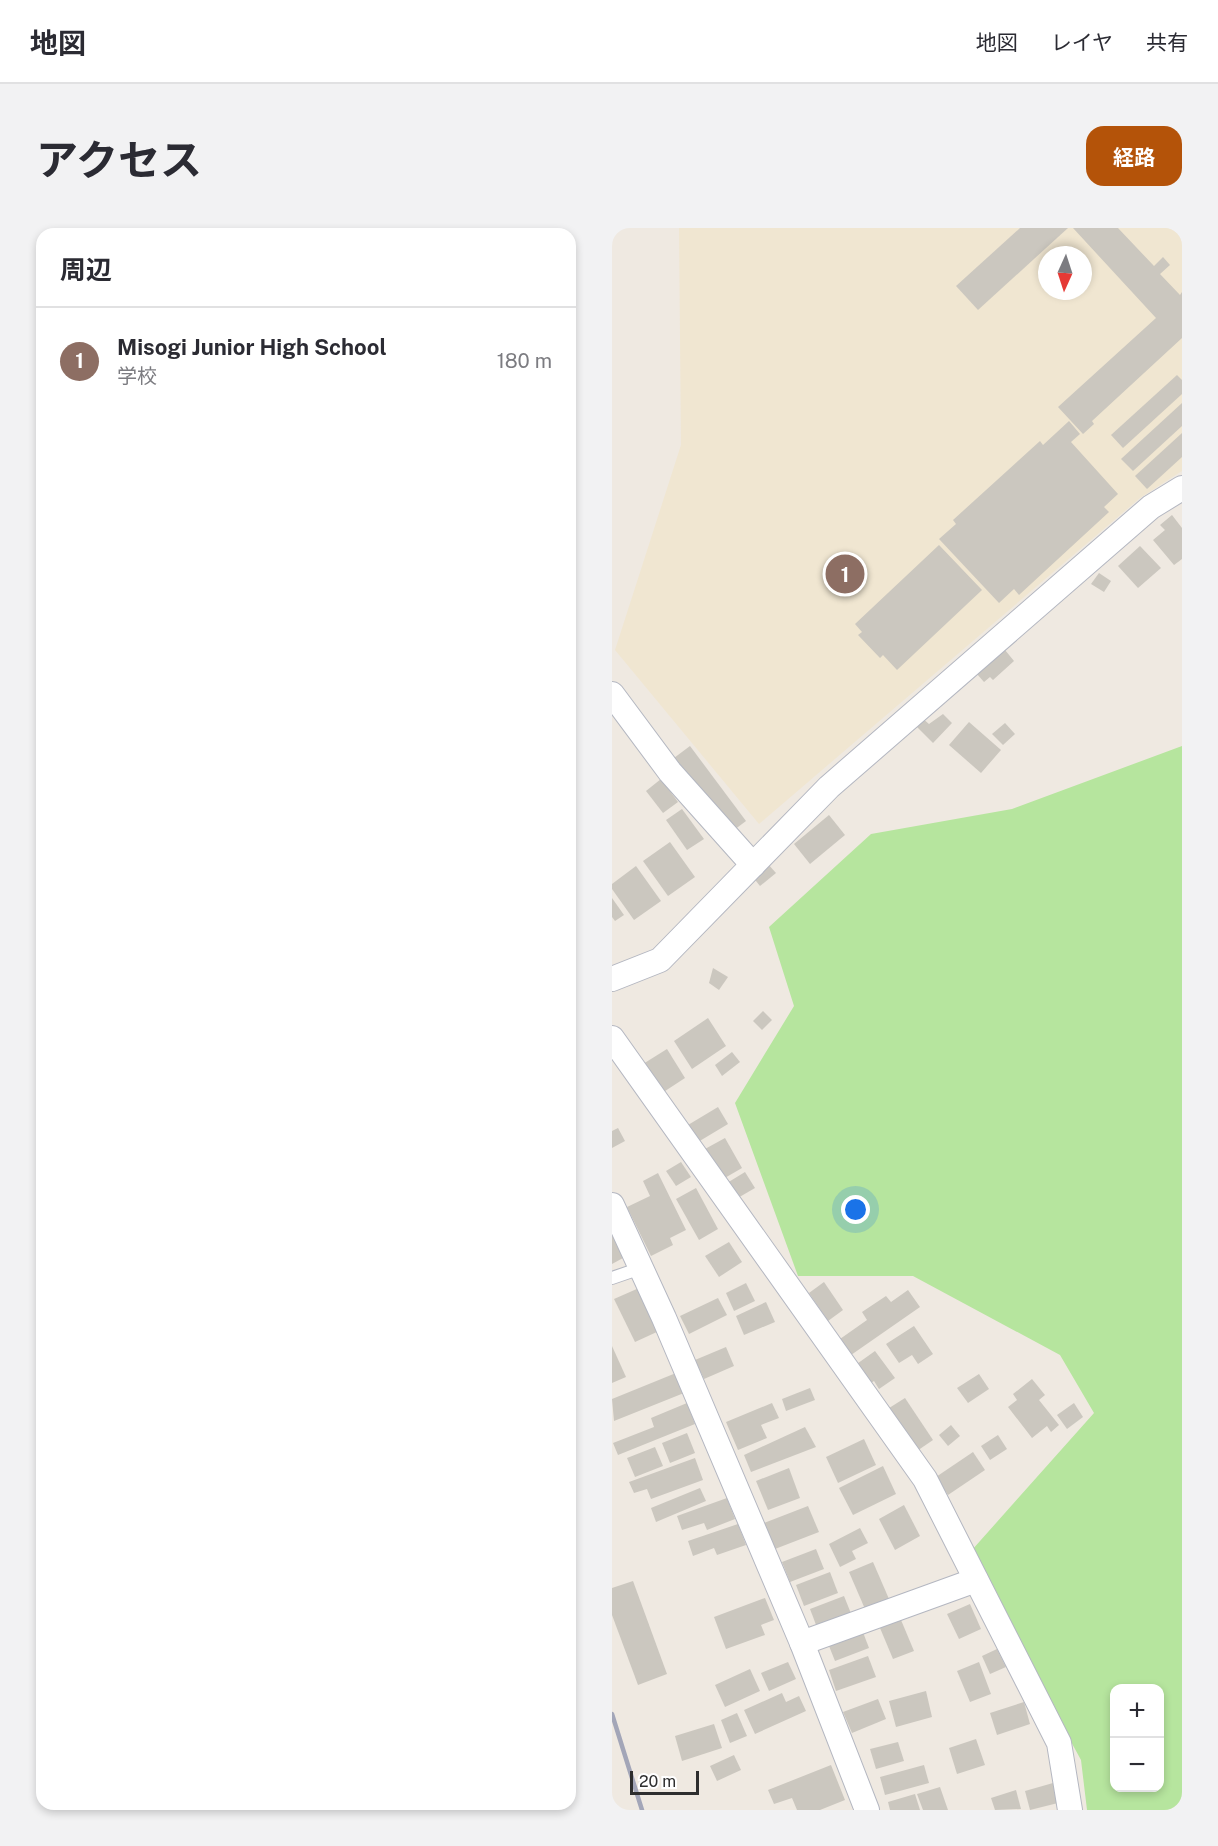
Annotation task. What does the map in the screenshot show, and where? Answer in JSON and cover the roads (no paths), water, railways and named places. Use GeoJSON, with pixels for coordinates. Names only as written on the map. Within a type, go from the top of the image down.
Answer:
{"type":"FeatureCollection","features":[{"type":"Feature","properties":{"kind":"street"},"geometry":{"type":"LineString","coordinates":[[612,979],[660,960],[829,787],[1151,507],[1182,489]]}},
{"type":"Feature","properties":{"kind":"street"},"geometry":{"type":"LineString","coordinates":[[614,696],[670,772],[753,865]]}},
{"type":"Feature","properties":{"kind":"street"},"geometry":{"type":"LineString","coordinates":[[612,1038],[925,1479],[1059,1743],[1070,1810]]}},
{"type":"Feature","properties":{"kind":"street"},"geometry":{"type":"LineString","coordinates":[[612,1204],[642,1268],[802,1643],[867,1810]]}},
{"type":"Feature","properties":{"kind":"street"},"geometry":{"type":"LineString","coordinates":[[802,1643],[976,1580]]}},
{"type":"Feature","properties":{"kind":"lane"},"geometry":{"type":"LineString","coordinates":[[612,1278],[642,1268]]}},
{"type":"Feature","properties":{"kind":"railway"},"geometry":{"type":"LineString","coordinates":[[612,1714],[642,1810]]}},
{"type":"Feature","properties":{"kind":"place","name":"Misogi Junior High School"},"geometry":{"type":"Point","coordinates":[845,574]}}]}
